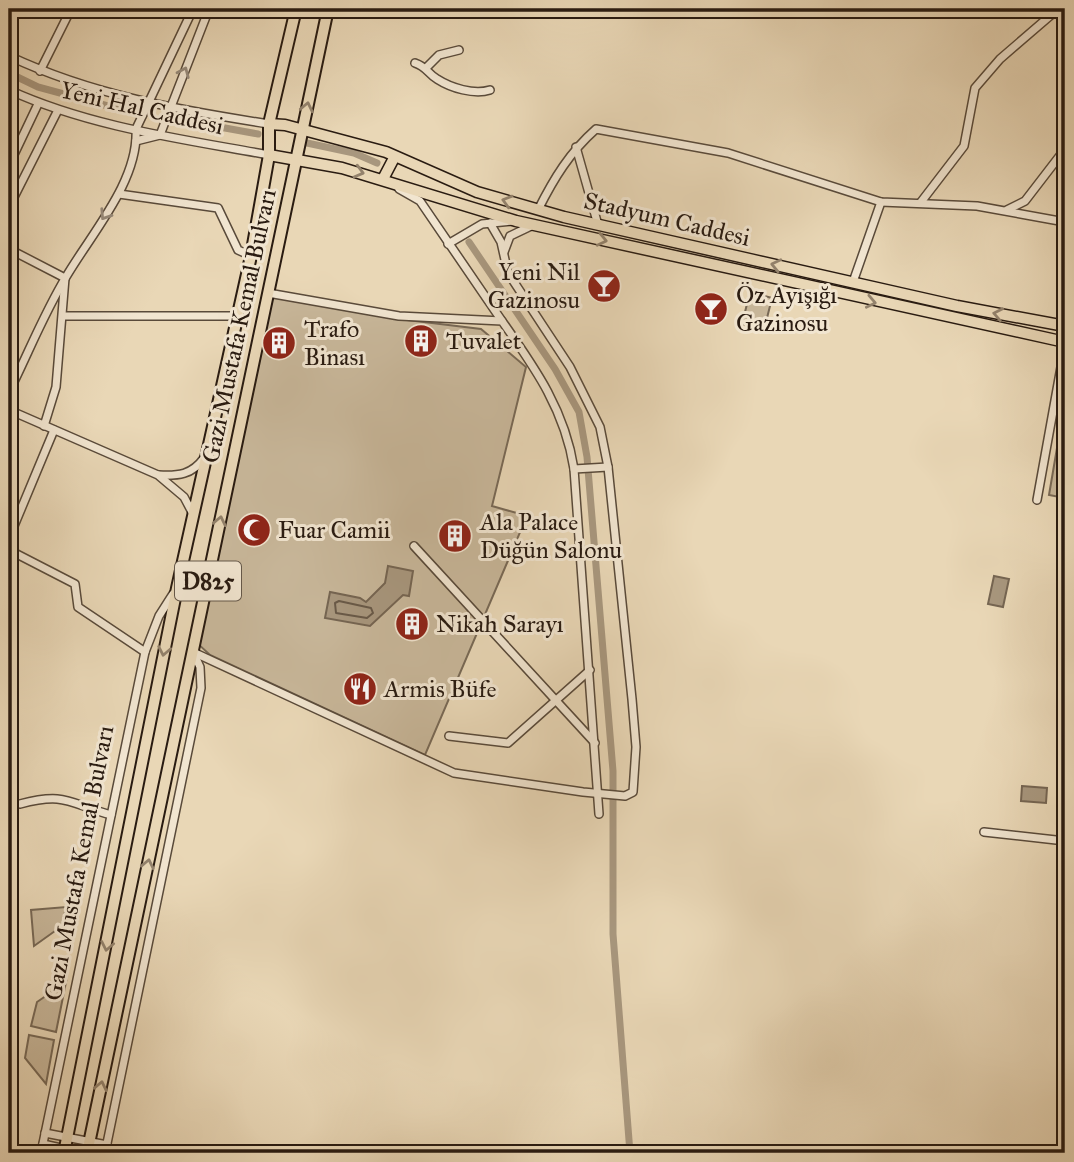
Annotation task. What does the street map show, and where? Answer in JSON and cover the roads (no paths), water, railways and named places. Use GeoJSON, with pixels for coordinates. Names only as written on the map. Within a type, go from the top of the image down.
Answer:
{"type":"FeatureCollection","features":[{"type":"Feature","properties":{"kind":"highway","name":"Gazi Mustafa Kemal Bulvarı"},"geometry":{"type":"LineString","coordinates":[[66,1147],[177,588],[195,518],[251,256],[269,155],[269,124],[296,9]]}},
{"type":"Feature","properties":{"kind":"highway","name":"Gazi Mustafa Kemal Bulvarı"},"geometry":{"type":"LineString","coordinates":[[86,1149],[328,9]]}},
{"type":"Feature","properties":{"kind":"main road","name":"Stadyum Caddesi"},"geometry":{"type":"LineString","coordinates":[[269,124],[386,152],[394,158],[477,192],[538,210],[853,282],[1065,326]]}},
{"type":"Feature","properties":{"kind":"main road","name":"Stadyum Caddesi"},"geometry":{"type":"LineString","coordinates":[[269,155],[383,179],[516,221],[1065,344]]}},
{"type":"Feature","properties":{"kind":"main road"},"geometry":{"type":"LineString","coordinates":[[383,179],[394,158]]}},
{"type":"Feature","properties":{"kind":"street"},"geometry":{"type":"LineString","coordinates":[[40,71],[71,9]]}},
{"type":"Feature","properties":{"kind":"street"},"geometry":{"type":"LineString","coordinates":[[9,392],[65,278],[119,194],[136,141],[136,129],[193,9]]}},
{"type":"Feature","properties":{"kind":"street"},"geometry":{"type":"LineString","coordinates":[[136,141],[160,135],[209,9]]}},
{"type":"Feature","properties":{"kind":"street"},"geometry":{"type":"LineString","coordinates":[[921,202],[964,146],[975,88],[1000,60],[1062,10]]}},
{"type":"Feature","properties":{"kind":"street"},"geometry":{"type":"LineString","coordinates":[[427,67],[439,55],[459,50]]}},
{"type":"Feature","properties":{"kind":"street","name":"Yeni Hal Caddesi"},"geometry":{"type":"LineString","coordinates":[[9,56],[40,71],[168,109],[269,124]]}},
{"type":"Feature","properties":{"kind":"street"},"geometry":{"type":"LineString","coordinates":[[415,63],[427,67],[434,78],[453,86],[477,92],[490,90]]}},
{"type":"Feature","properties":{"kind":"street","name":"Yeni Hal Caddesi"},"geometry":{"type":"LineString","coordinates":[[9,90],[58,110],[160,135],[269,155]]}},
{"type":"Feature","properties":{"kind":"street"},"geometry":{"type":"LineString","coordinates":[[9,165],[38,104]]}},
{"type":"Feature","properties":{"kind":"street"},"geometry":{"type":"LineString","coordinates":[[9,207],[58,110]]}},
{"type":"Feature","properties":{"kind":"street"},"geometry":{"type":"LineString","coordinates":[[538,210],[555,177],[576,147],[597,129],[728,153],[881,202],[921,202],[1007,210],[1065,222]]}},
{"type":"Feature","properties":{"kind":"street"},"geometry":{"type":"LineString","coordinates":[[576,147],[598,225]]}},
{"type":"Feature","properties":{"kind":"street"},"geometry":{"type":"LineString","coordinates":[[1007,210],[1025,201],[1065,149]]}},
{"type":"Feature","properties":{"kind":"street"},"geometry":{"type":"LineString","coordinates":[[383,179],[420,201],[551,394],[565,423],[574,469],[595,744],[602,793],[599,814]]}},
{"type":"Feature","properties":{"kind":"street"},"geometry":{"type":"LineString","coordinates":[[119,194],[218,208],[238,250],[251,256]]}},
{"type":"Feature","properties":{"kind":"street"},"geometry":{"type":"LineString","coordinates":[[853,282],[881,202]]}},
{"type":"Feature","properties":{"kind":"street"},"geometry":{"type":"LineString","coordinates":[[448,244],[482,224],[516,221]]}},
{"type":"Feature","properties":{"kind":"street"},"geometry":{"type":"LineString","coordinates":[[193,652],[454,773],[625,796],[633,792],[636,781],[636,747],[608,467],[594,409],[570,366],[508,273],[501,242],[490,223]]}},
{"type":"Feature","properties":{"kind":"street"},"geometry":{"type":"LineString","coordinates":[[503,256],[510,236],[517,230],[534,225]]}},
{"type":"Feature","properties":{"kind":"street"},"geometry":{"type":"LineString","coordinates":[[9,249],[65,278]]}},
{"type":"Feature","properties":{"kind":"street"},"geometry":{"type":"LineString","coordinates":[[44,426],[56,387],[65,278]]}},
{"type":"Feature","properties":{"kind":"street"},"geometry":{"type":"LineString","coordinates":[[268,293],[399,316],[502,321]]}},
{"type":"Feature","properties":{"kind":"street"},"geometry":{"type":"LineString","coordinates":[[63,317],[238,316]]}},
{"type":"Feature","properties":{"kind":"street"},"geometry":{"type":"LineString","coordinates":[[1037,500],[1065,344]]}},
{"type":"Feature","properties":{"kind":"street"},"geometry":{"type":"LineString","coordinates":[[9,410],[158,475],[184,497],[195,518]]}},
{"type":"Feature","properties":{"kind":"street"},"geometry":{"type":"LineString","coordinates":[[9,538],[54,430]]}},
{"type":"Feature","properties":{"kind":"street"},"geometry":{"type":"LineString","coordinates":[[158,475],[177,476],[191,471],[209,450]]}},
{"type":"Feature","properties":{"kind":"street"},"geometry":{"type":"LineString","coordinates":[[574,469],[608,467]]}},
{"type":"Feature","properties":{"kind":"street"},"geometry":{"type":"LineString","coordinates":[[414,546],[595,744]]}},
{"type":"Feature","properties":{"kind":"street"},"geometry":{"type":"LineString","coordinates":[[9,551],[75,584],[78,607],[145,652]]}},
{"type":"Feature","properties":{"kind":"street","name":"Gazi Mustafa Kemal Bulvarı"},"geometry":{"type":"LineString","coordinates":[[41,1153],[145,652],[159,616],[177,588]]}},
{"type":"Feature","properties":{"kind":"street","name":"Gazi Mustafa Kemal Bulvarı"},"geometry":{"type":"LineString","coordinates":[[106,1149],[201,688],[200,667],[193,652]]}},
{"type":"Feature","properties":{"kind":"street"},"geometry":{"type":"LineString","coordinates":[[449,736],[508,743],[590,670]]}},
{"type":"Feature","properties":{"kind":"street"},"geometry":{"type":"LineString","coordinates":[[20,804],[47,797],[63,798],[111,815]]}},
{"type":"Feature","properties":{"kind":"street"},"geometry":{"type":"LineString","coordinates":[[984,832],[1065,841]]}},
{"type":"Feature","properties":{"kind":"street"},"geometry":{"type":"LineString","coordinates":[[45,1133],[66,1147],[86,1149]]}},
{"type":"Feature","properties":{"kind":"street"},"geometry":{"type":"LineString","coordinates":[[43,1144],[106,1149]]}},
{"type":"Feature","properties":{"kind":"water"},"geometry":{"type":"Polygon","coordinates":[[[388,566],[413,571],[409,596],[403,595],[370,626],[325,618],[330,592],[360,598],[366,602],[385,583],[388,566]]]}},
{"type":"Feature","properties":{"kind":"water"},"geometry":{"type":"Polygon","coordinates":[[[994,576],[1009,579],[1003,607],[988,604],[994,576]]]}},
{"type":"Feature","properties":{"kind":"water"},"geometry":{"type":"Polygon","coordinates":[[[1022,786],[1047,788],[1046,803],[1021,801],[1022,786]]]}},
{"type":"Feature","properties":{"kind":"waterway"},"geometry":{"type":"LineString","coordinates":[[9,73],[38,87],[130,112]]}},
{"type":"Feature","properties":{"kind":"waterway"},"geometry":{"type":"LineString","coordinates":[[170,118],[258,134]]}},
{"type":"Feature","properties":{"kind":"waterway"},"geometry":{"type":"LineString","coordinates":[[307,143],[354,153],[377,163]]}},
{"type":"Feature","properties":{"kind":"waterway"},"geometry":{"type":"LineString","coordinates":[[469,242],[555,369],[579,412],[587,457],[613,771],[613,934],[630,1153]]}},
{"type":"Feature","properties":{"kind":"place","name":"Yeni Nil Gazinosu"},"geometry":{"type":"Point","coordinates":[604,286]}},
{"type":"Feature","properties":{"kind":"place","name":"Öz Ayışığı Gazinosu"},"geometry":{"type":"Point","coordinates":[711,309]}},
{"type":"Feature","properties":{"kind":"place","name":"Tuvalet"},"geometry":{"type":"Point","coordinates":[421,341]}},
{"type":"Feature","properties":{"kind":"place","name":"Trafo Binası"},"geometry":{"type":"Point","coordinates":[279,343]}},
{"type":"Feature","properties":{"kind":"place","name":"Fuar Camii"},"geometry":{"type":"Point","coordinates":[254,530]}},
{"type":"Feature","properties":{"kind":"place","name":"Ala Palace Düğün Salonu"},"geometry":{"type":"Point","coordinates":[455,536]}},
{"type":"Feature","properties":{"kind":"place","name":"Nikah Sarayı"},"geometry":{"type":"Point","coordinates":[412,624]}},
{"type":"Feature","properties":{"kind":"place","name":"Armis Büfe"},"geometry":{"type":"Point","coordinates":[360,689]}}]}
